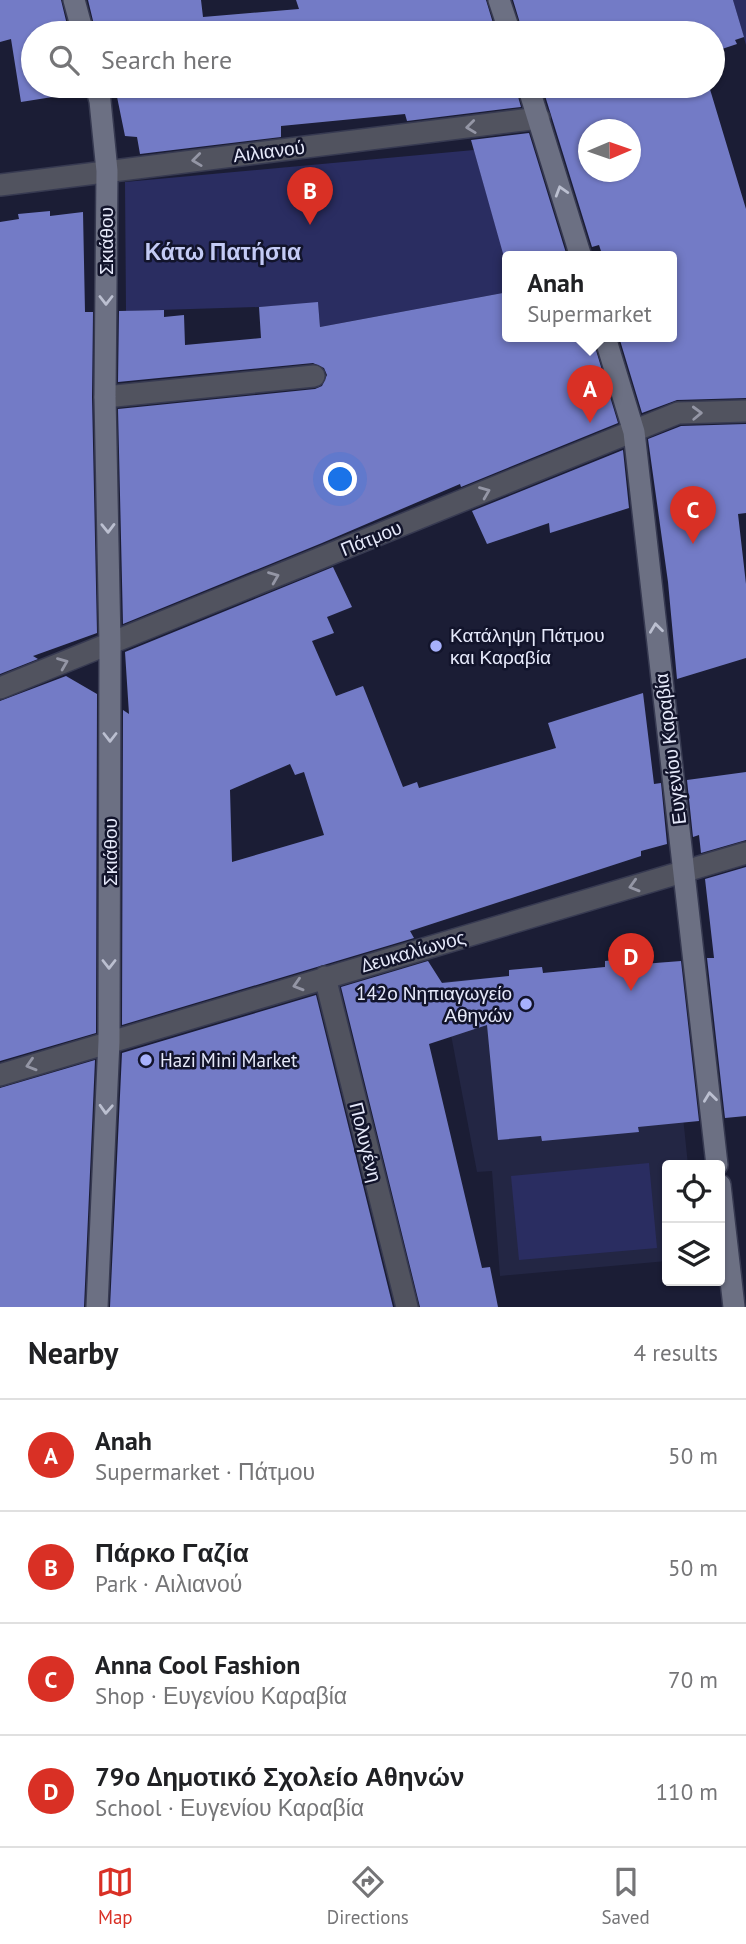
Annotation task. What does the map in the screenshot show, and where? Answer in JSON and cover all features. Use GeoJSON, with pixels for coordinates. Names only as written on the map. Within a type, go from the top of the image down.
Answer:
{"type":"FeatureCollection","features":[{"type":"Feature","properties":{"kind":"street"},"geometry":{"type":"LineString","coordinates":[[74,0],[80,21]]}},
{"type":"Feature","properties":{"kind":"street"},"geometry":{"type":"LineString","coordinates":[[499,0],[506,21]]}},
{"type":"Feature","properties":{"kind":"street","name":"Σκιάθου"},"geometry":{"type":"LineString","coordinates":[[97,1307],[109,1041],[110,644],[106,397],[107,171],[99,98]]}},
{"type":"Feature","properties":{"kind":"street"},"geometry":{"type":"LineString","coordinates":[[532,98],[579,251]]}},
{"type":"Feature","properties":{"kind":"street","name":"Αιλιανού"},"geometry":{"type":"LineString","coordinates":[[0,185],[539,118]]}},
{"type":"Feature","properties":{"kind":"street","name":"Ευγενίου Καραβία"},"geometry":{"type":"LineString","coordinates":[[607,342],[634,432],[717,1160]]}},
{"type":"Feature","properties":{"kind":"street"},"geometry":{"type":"LineString","coordinates":[[106,397],[314,376]]}},
{"type":"Feature","properties":{"kind":"street","name":"Πάτμου"},"geometry":{"type":"LineString","coordinates":[[0,688],[678,413],[746,411]]}},
{"type":"Feature","properties":{"kind":"street","name":"Δευκαλίωνος"},"geometry":{"type":"LineString","coordinates":[[0,1075],[746,853]]}},
{"type":"Feature","properties":{"kind":"street","name":"Πολυγένη"},"geometry":{"type":"LineString","coordinates":[[325,977],[407,1307]]}},
{"type":"Feature","properties":{"kind":"street"},"geometry":{"type":"LineString","coordinates":[[724,1223],[734,1307]]}},
{"type":"Feature","properties":{"kind":"shaded area"},"geometry":{"type":"Polygon","coordinates":[[[733,0],[746,0],[746,45],[733,0]]]}},
{"type":"Feature","properties":{"kind":"shaded area"},"geometry":{"type":"Polygon","coordinates":[[[474,150],[503,251],[502,293],[320,327],[318,303],[126,311],[125,182],[474,150]]]}},
{"type":"Feature","properties":{"kind":"shaded area"},"geometry":{"type":"Polygon","coordinates":[[[642,957],[643,964],[667,962],[687,1160],[662,1160],[662,1261],[500,1276],[492,1171],[477,1172],[441,982],[509,976],[509,970],[542,967],[543,973],[605,967],[605,961],[642,957]]]}},
{"type":"Feature","properties":{"kind":"shaded area"},"geometry":{"type":"Polygon","coordinates":[[[649,1163],[657,1248],[519,1260],[511,1176],[649,1163]]]}},
{"type":"Feature","properties":{"kind":"building"},"geometry":{"type":"Polygon","coordinates":[[[0,0],[61,0],[66,21],[21,21],[21,98],[46,98],[21,102],[11,39],[0,42],[0,0]]]}},
{"type":"Feature","properties":{"kind":"building"},"geometry":{"type":"Polygon","coordinates":[[[88,0],[201,0],[203,17],[299,9],[296,0],[486,0],[492,21],[93,21],[88,0]]]}},
{"type":"Feature","properties":{"kind":"building"},"geometry":{"type":"Polygon","coordinates":[[[513,0],[733,0],[744,37],[735,40],[737,44],[725,48],[725,21],[519,21],[513,0]]]}},
{"type":"Feature","properties":{"kind":"building"},"geometry":{"type":"Polygon","coordinates":[[[117,98],[518,98],[521,107],[407,121],[405,114],[281,126],[281,137],[140,154],[137,137],[125,136],[117,98]]]}},
{"type":"Feature","properties":{"kind":"building"},"geometry":{"type":"Polygon","coordinates":[[[546,98],[713,98],[746,209],[746,398],[677,400],[642,413],[621,342],[677,342],[677,251],[601,251],[599,245],[592,247],[546,98]]]}},
{"type":"Feature","properties":{"kind":"building"},"geometry":{"type":"Polygon","coordinates":[[[529,133],[565,251],[502,251],[471,140],[529,133]]]}},
{"type":"Feature","properties":{"kind":"building"},"geometry":{"type":"Polygon","coordinates":[[[50,211],[50,216],[83,212],[85,312],[93,312],[97,633],[33,656],[38,659],[0,674],[0,222],[19,219],[18,214],[50,211]]]}},
{"type":"Feature","properties":{"kind":"building"},"geometry":{"type":"Polygon","coordinates":[[[502,293],[502,342],[594,342],[618,423],[461,487],[460,484],[123,624],[118,409],[315,389],[322,386],[327,375],[324,368],[313,363],[118,382],[119,311],[164,310],[164,317],[184,315],[185,345],[261,338],[259,307],[318,302],[320,327],[502,293]]]}},
{"type":"Feature","properties":{"kind":"building"},"geometry":{"type":"Polygon","coordinates":[[[746,424],[746,513],[738,514],[746,584],[746,658],[677,679],[668,582],[648,439],[681,426],[746,424]]]}},
{"type":"Feature","properties":{"kind":"building"},"geometry":{"type":"Polygon","coordinates":[[[623,450],[629,508],[550,533],[549,523],[487,544],[472,511],[623,450]]]}},
{"type":"Feature","properties":{"kind":"building"},"geometry":{"type":"Polygon","coordinates":[[[333,567],[352,607],[327,617],[334,633],[312,641],[336,696],[363,686],[403,787],[417,782],[419,788],[556,748],[548,723],[643,693],[654,784],[661,783],[667,844],[641,851],[641,856],[410,931],[414,938],[122,1025],[123,710],[129,714],[125,652],[333,567]],[[290,764],[230,790],[232,862],[324,835],[304,772],[295,775],[290,764]]]}},
{"type":"Feature","properties":{"kind":"building"},"geometry":{"type":"Polygon","coordinates":[[[66,676],[97,694],[96,1033],[0,1061],[0,701],[66,676]]]}},
{"type":"Feature","properties":{"kind":"building"},"geometry":{"type":"Polygon","coordinates":[[[746,772],[746,840],[701,853],[699,835],[693,837],[687,780],[746,772]]]}},
{"type":"Feature","properties":{"kind":"building"},"geometry":{"type":"Polygon","coordinates":[[[746,867],[746,1116],[725,1118],[707,958],[714,958],[705,879],[746,867]]]}},
{"type":"Feature","properties":{"kind":"building"},"geometry":{"type":"Polygon","coordinates":[[[642,957],[643,964],[681,961],[699,1121],[638,1127],[639,1132],[542,1141],[541,1136],[498,1140],[487,1025],[429,1044],[482,1268],[490,1267],[498,1307],[420,1307],[341,987],[428,961],[442,983],[509,976],[509,970],[542,967],[543,973],[605,967],[605,961],[642,957]]]}},
{"type":"Feature","properties":{"kind":"building"},"geometry":{"type":"Polygon","coordinates":[[[316,995],[393,1307],[110,1307],[122,1053],[316,995]]]}},
{"type":"Feature","properties":{"kind":"building"},"geometry":{"type":"Polygon","coordinates":[[[95,1060],[84,1307],[0,1307],[0,1088],[95,1060]]]}},
{"type":"Feature","properties":{"kind":"place","name":"Πάρκο Γαζία"},"geometry":{"type":"Point","coordinates":[310,225]}},
{"type":"Feature","properties":{"kind":"place","name":"Anah"},"geometry":{"type":"Point","coordinates":[590,423]}},
{"type":"Feature","properties":{"kind":"place","name":"Anna Cool Fashion"},"geometry":{"type":"Point","coordinates":[693,544]}},
{"type":"Feature","properties":{"kind":"place","name":"Κατάληψη Πάτμου και Καραβία"},"geometry":{"type":"Point","coordinates":[436,646]}},
{"type":"Feature","properties":{"kind":"place","name":"79ο Δημοτικό Σχολείο Αθηνών"},"geometry":{"type":"Point","coordinates":[631,991]}},
{"type":"Feature","properties":{"kind":"place","name":"142ο Νηπιαγωγείο Αθηνών"},"geometry":{"type":"Point","coordinates":[526,1004]}},
{"type":"Feature","properties":{"kind":"place","name":"Hazi Mini Market"},"geometry":{"type":"Point","coordinates":[146,1060]}},
{"type":"Feature","properties":{"kind":"district","name":"Κάτω Πατήσια"},"geometry":{"type":"Point","coordinates":[223,252]}}]}
